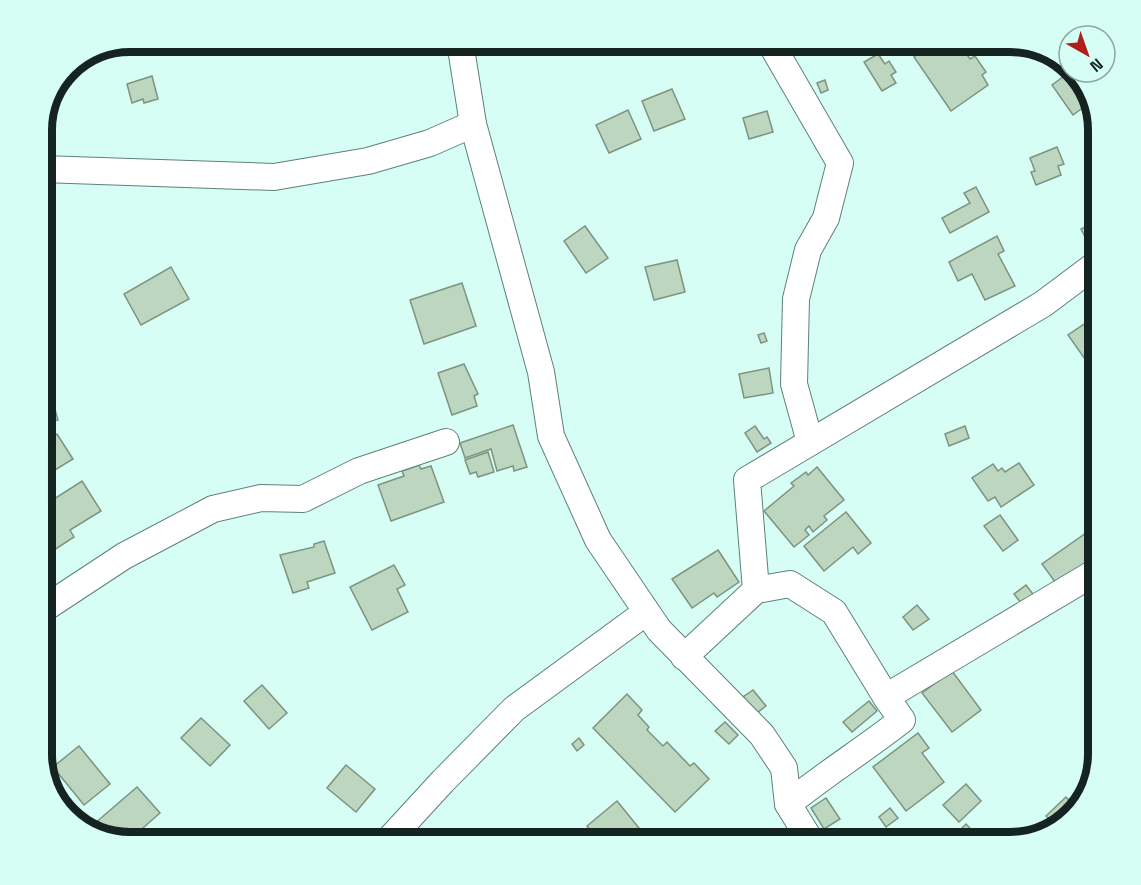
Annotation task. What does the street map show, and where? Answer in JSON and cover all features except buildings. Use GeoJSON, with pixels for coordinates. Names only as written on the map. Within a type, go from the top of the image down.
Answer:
{"type":"FeatureCollection","features":[{"type":"Feature","properties":{"kind":"street"},"geometry":{"type":"LineString","coordinates":[[462,52],[473,124],[541,372],[551,436],[598,540],[645,613],[684,657],[762,735],[784,768],[788,804],[805,832]]}},
{"type":"Feature","properties":{"kind":"street"},"geometry":{"type":"LineString","coordinates":[[776,52],[840,163],[826,218],[808,250],[796,299],[794,384],[810,442]]}},
{"type":"Feature","properties":{"kind":"street"},"geometry":{"type":"LineString","coordinates":[[53,169],[274,177],[369,161],[430,143],[473,124]]}},
{"type":"Feature","properties":{"kind":"street"},"geometry":{"type":"LineString","coordinates":[[756,590],[747,480],[1043,304],[1088,270]]}},
{"type":"Feature","properties":{"kind":"street"},"geometry":{"type":"LineString","coordinates":[[53,603],[124,556],[213,510],[261,498],[303,499],[359,471],[446,442]]}},
{"type":"Feature","properties":{"kind":"street"},"geometry":{"type":"LineString","coordinates":[[886,697],[1088,577]]}},
{"type":"Feature","properties":{"kind":"street"},"geometry":{"type":"LineString","coordinates":[[684,657],[756,590],[790,584],[834,612],[902,720],[861,752],[826,773],[788,804]]}},
{"type":"Feature","properties":{"kind":"street"},"geometry":{"type":"LineString","coordinates":[[396,832],[514,709],[645,613]]}}]}
